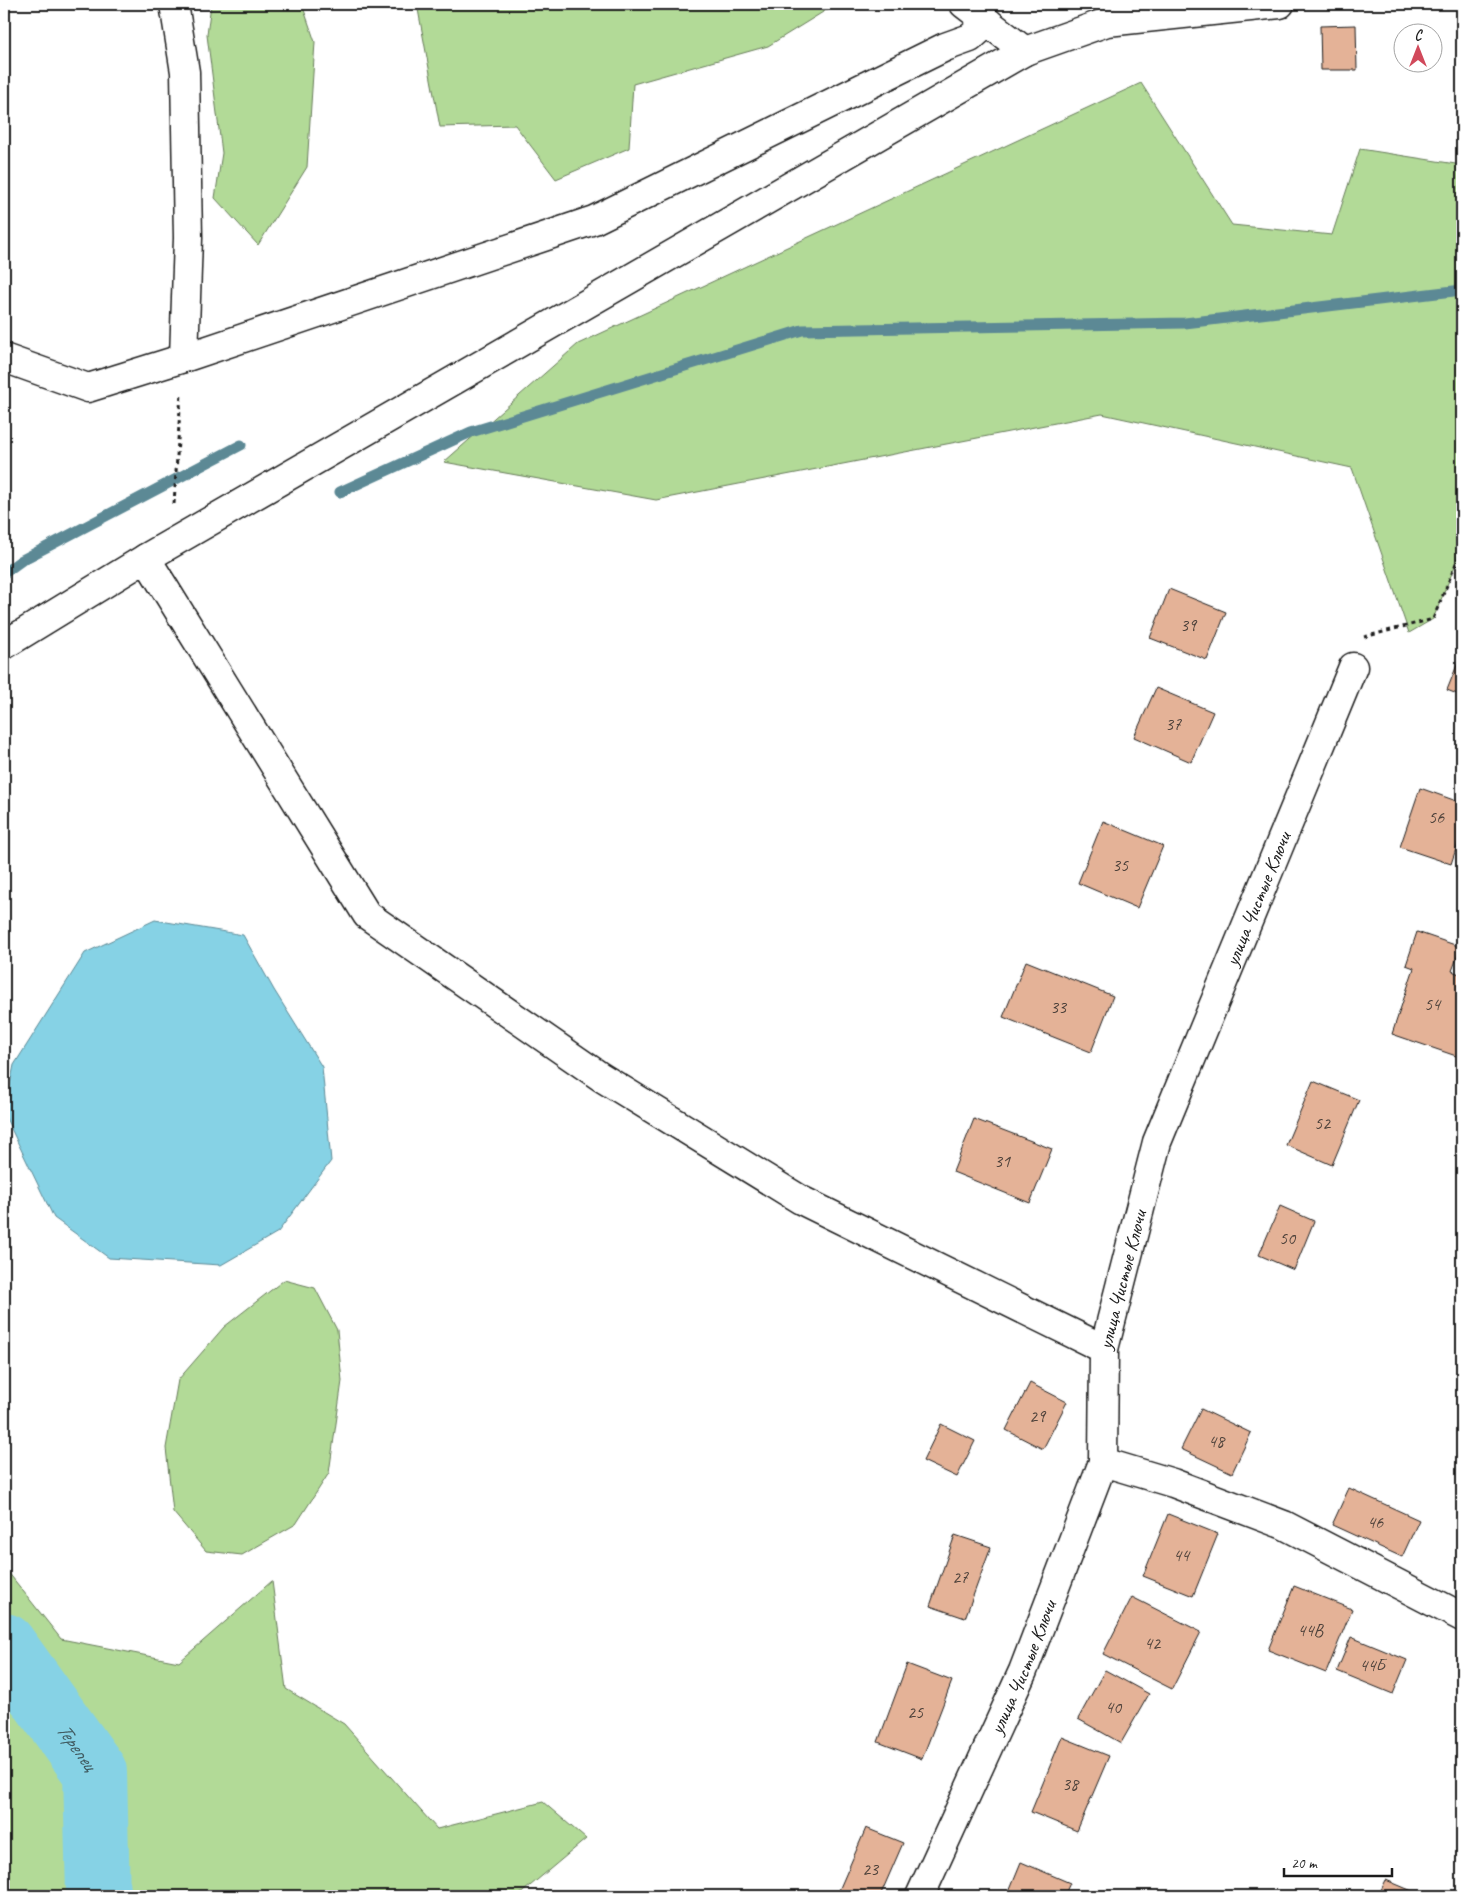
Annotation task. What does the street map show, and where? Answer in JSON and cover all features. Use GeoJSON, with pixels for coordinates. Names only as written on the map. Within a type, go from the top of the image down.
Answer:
{"type":"FeatureCollection","features":[{"type":"Feature","properties":{"kind":"street"},"geometry":{"type":"LineString","coordinates":[[174,4],[185,72],[188,238],[184,358]]}},
{"type":"Feature","properties":{"kind":"street"},"geometry":{"type":"LineString","coordinates":[[964,4],[1025,51]]}},
{"type":"Feature","properties":{"kind":"street"},"geometry":{"type":"LineString","coordinates":[[4,645],[146,558],[1025,51],[1107,22],[1280,4]]}},
{"type":"Feature","properties":{"kind":"street"},"geometry":{"type":"LineString","coordinates":[[4,358],[88,388],[184,358],[594,220],[945,47],[970,38],[988,22]]}},
{"type":"Feature","properties":{"kind":"street"},"geometry":{"type":"LineString","coordinates":[[146,558],[367,916],[601,1077],[801,1200],[1104,1349]]}},
{"type":"Feature","properties":{"kind":"street","name":"улица Чистые Ключи"},"geometry":{"type":"LineString","coordinates":[[920,1896],[1023,1671],[1103,1462],[1104,1349],[1157,1142],[1353,667]]}},
{"type":"Feature","properties":{"kind":"street"},"geometry":{"type":"LineString","coordinates":[[1103,1462],[1173,1483],[1284,1526],[1462,1617]]}},
{"type":"Feature","properties":{"kind":"path"},"geometry":{"type":"LineString","coordinates":[[175,542],[174,495],[184,358]]}},
{"type":"Feature","properties":{"kind":"path"},"geometry":{"type":"LineString","coordinates":[[1364,637],[1433,618],[1462,549]]}},
{"type":"Feature","properties":{"kind":"green space"},"geometry":{"type":"Polygon","coordinates":[[[211,4],[302,4],[315,42],[307,167],[258,245],[215,198],[222,153],[207,35],[211,4]]]}},
{"type":"Feature","properties":{"kind":"green space"},"geometry":{"type":"Polygon","coordinates":[[[417,4],[836,4],[768,46],[633,84],[629,148],[556,179],[515,125],[440,127],[417,4]]]}},
{"type":"Feature","properties":{"kind":"green space"},"geometry":{"type":"Polygon","coordinates":[[[1141,83],[1232,225],[1332,235],[1360,149],[1462,165],[1462,549],[1433,619],[1409,633],[1352,468],[1102,414],[656,500],[444,462],[578,344],[1141,83]]]}},
{"type":"Feature","properties":{"kind":"green space"},"geometry":{"type":"Polygon","coordinates":[[[284,1280],[315,1288],[337,1330],[342,1381],[329,1473],[296,1524],[242,1555],[206,1551],[173,1512],[166,1448],[178,1380],[224,1327],[284,1280]]]}},
{"type":"Feature","properties":{"kind":"green space"},"geometry":{"type":"Polygon","coordinates":[[[4,1567],[61,1639],[179,1662],[272,1581],[286,1689],[344,1724],[437,1829],[543,1802],[586,1839],[518,1896],[4,1896],[4,1567]]]}},
{"type":"Feature","properties":{"kind":"water"},"geometry":{"type":"Polygon","coordinates":[[[155,920],[243,935],[274,990],[322,1067],[331,1161],[278,1232],[221,1265],[109,1258],[54,1218],[4,1114],[14,1065],[85,953],[155,920]]]}},
{"type":"Feature","properties":{"kind":"building"},"geometry":{"type":"Polygon","coordinates":[[[1356,25],[1357,70],[1321,70],[1320,26],[1356,25]]]}},
{"type":"Feature","properties":{"kind":"building"},"geometry":{"type":"Polygon","coordinates":[[[1169,589],[1226,612],[1207,660],[1150,638],[1169,589]]]}},
{"type":"Feature","properties":{"kind":"building"},"geometry":{"type":"Polygon","coordinates":[[[1462,655],[1462,696],[1447,690],[1462,655]]]}},
{"type":"Feature","properties":{"kind":"building"},"geometry":{"type":"Polygon","coordinates":[[[1156,688],[1213,712],[1191,762],[1134,737],[1156,688]]]}},
{"type":"Feature","properties":{"kind":"building"},"geometry":{"type":"Polygon","coordinates":[[[1462,703],[1462,715],[1458,713],[1462,703]]]}},
{"type":"Feature","properties":{"kind":"building"},"geometry":{"type":"Polygon","coordinates":[[[1420,788],[1462,803],[1462,831],[1451,864],[1400,847],[1420,788]]]}},
{"type":"Feature","properties":{"kind":"building"},"geometry":{"type":"Polygon","coordinates":[[[1103,821],[1163,846],[1137,908],[1078,883],[1103,821]]]}},
{"type":"Feature","properties":{"kind":"building"},"geometry":{"type":"Polygon","coordinates":[[[1417,932],[1461,947],[1452,971],[1462,975],[1462,1058],[1392,1034],[1414,968],[1406,965],[1417,932]]]}},
{"type":"Feature","properties":{"kind":"building"},"geometry":{"type":"Polygon","coordinates":[[[1026,961],[1113,996],[1091,1052],[1003,1017],[1026,961]]]}},
{"type":"Feature","properties":{"kind":"building"},"geometry":{"type":"Polygon","coordinates":[[[1313,1081],[1359,1100],[1332,1165],[1286,1145],[1313,1081]]]}},
{"type":"Feature","properties":{"kind":"building"},"geometry":{"type":"Polygon","coordinates":[[[974,1119],[1052,1149],[1030,1203],[953,1172],[974,1119]]]}},
{"type":"Feature","properties":{"kind":"building"},"geometry":{"type":"Polygon","coordinates":[[[1280,1206],[1314,1221],[1294,1270],[1259,1255],[1280,1206]]]}},
{"type":"Feature","properties":{"kind":"building"},"geometry":{"type":"Polygon","coordinates":[[[1030,1383],[1067,1402],[1043,1449],[1006,1430],[1030,1383]]]}},
{"type":"Feature","properties":{"kind":"building"},"geometry":{"type":"Polygon","coordinates":[[[1201,1409],[1251,1433],[1232,1473],[1181,1449],[1201,1409]]]}},
{"type":"Feature","properties":{"kind":"building"},"geometry":{"type":"Polygon","coordinates":[[[941,1424],[975,1441],[957,1477],[923,1461],[941,1424]]]}},
{"type":"Feature","properties":{"kind":"building"},"geometry":{"type":"Polygon","coordinates":[[[1349,1488],[1419,1520],[1402,1557],[1332,1525],[1349,1488]]]}},
{"type":"Feature","properties":{"kind":"building"},"geometry":{"type":"Polygon","coordinates":[[[1168,1514],[1218,1534],[1193,1596],[1143,1576],[1168,1514]]]}},
{"type":"Feature","properties":{"kind":"building"},"geometry":{"type":"Polygon","coordinates":[[[955,1535],[991,1547],[965,1618],[930,1606],[955,1535]]]}},
{"type":"Feature","properties":{"kind":"building"},"geometry":{"type":"Polygon","coordinates":[[[1294,1586],[1352,1609],[1326,1673],[1268,1650],[1294,1586]]]}},
{"type":"Feature","properties":{"kind":"building"},"geometry":{"type":"Polygon","coordinates":[[[1132,1597],[1201,1632],[1172,1689],[1103,1654],[1132,1597]]]}},
{"type":"Feature","properties":{"kind":"building"},"geometry":{"type":"Polygon","coordinates":[[[1351,1637],[1407,1660],[1393,1694],[1337,1671],[1351,1637]]]}},
{"type":"Feature","properties":{"kind":"building"},"geometry":{"type":"Polygon","coordinates":[[[907,1664],[952,1681],[922,1759],[878,1742],[907,1664]]]}},
{"type":"Feature","properties":{"kind":"building"},"geometry":{"type":"Polygon","coordinates":[[[1105,1670],[1149,1694],[1121,1743],[1078,1719],[1105,1670]]]}},
{"type":"Feature","properties":{"kind":"building"},"geometry":{"type":"Polygon","coordinates":[[[1062,1737],[1109,1756],[1077,1831],[1031,1812],[1062,1737]]]}},
{"type":"Feature","properties":{"kind":"building"},"geometry":{"type":"Polygon","coordinates":[[[866,1828],[903,1843],[880,1896],[837,1895],[866,1828]]]}},
{"type":"Feature","properties":{"kind":"building"},"geometry":{"type":"Polygon","coordinates":[[[1021,1862],[1070,1883],[1064,1896],[1007,1896],[1021,1862]]]}},
{"type":"Feature","properties":{"kind":"building"},"geometry":{"type":"Polygon","coordinates":[[[1386,1880],[1424,1896],[1378,1896],[1386,1880]]]}},
{"type":"Feature","properties":{"kind":"waterway"},"geometry":{"type":"LineString","coordinates":[[340,492],[471,432],[802,330],[1185,323],[1462,290]]}},
{"type":"Feature","properties":{"kind":"waterway"},"geometry":{"type":"LineString","coordinates":[[4,573],[22,560],[241,445]]}},
{"type":"Feature","properties":{"kind":"waterway","name":"Терепец"},"geometry":{"type":"LineString","coordinates":[[4,1645],[95,1772],[98,1896]]}}]}
